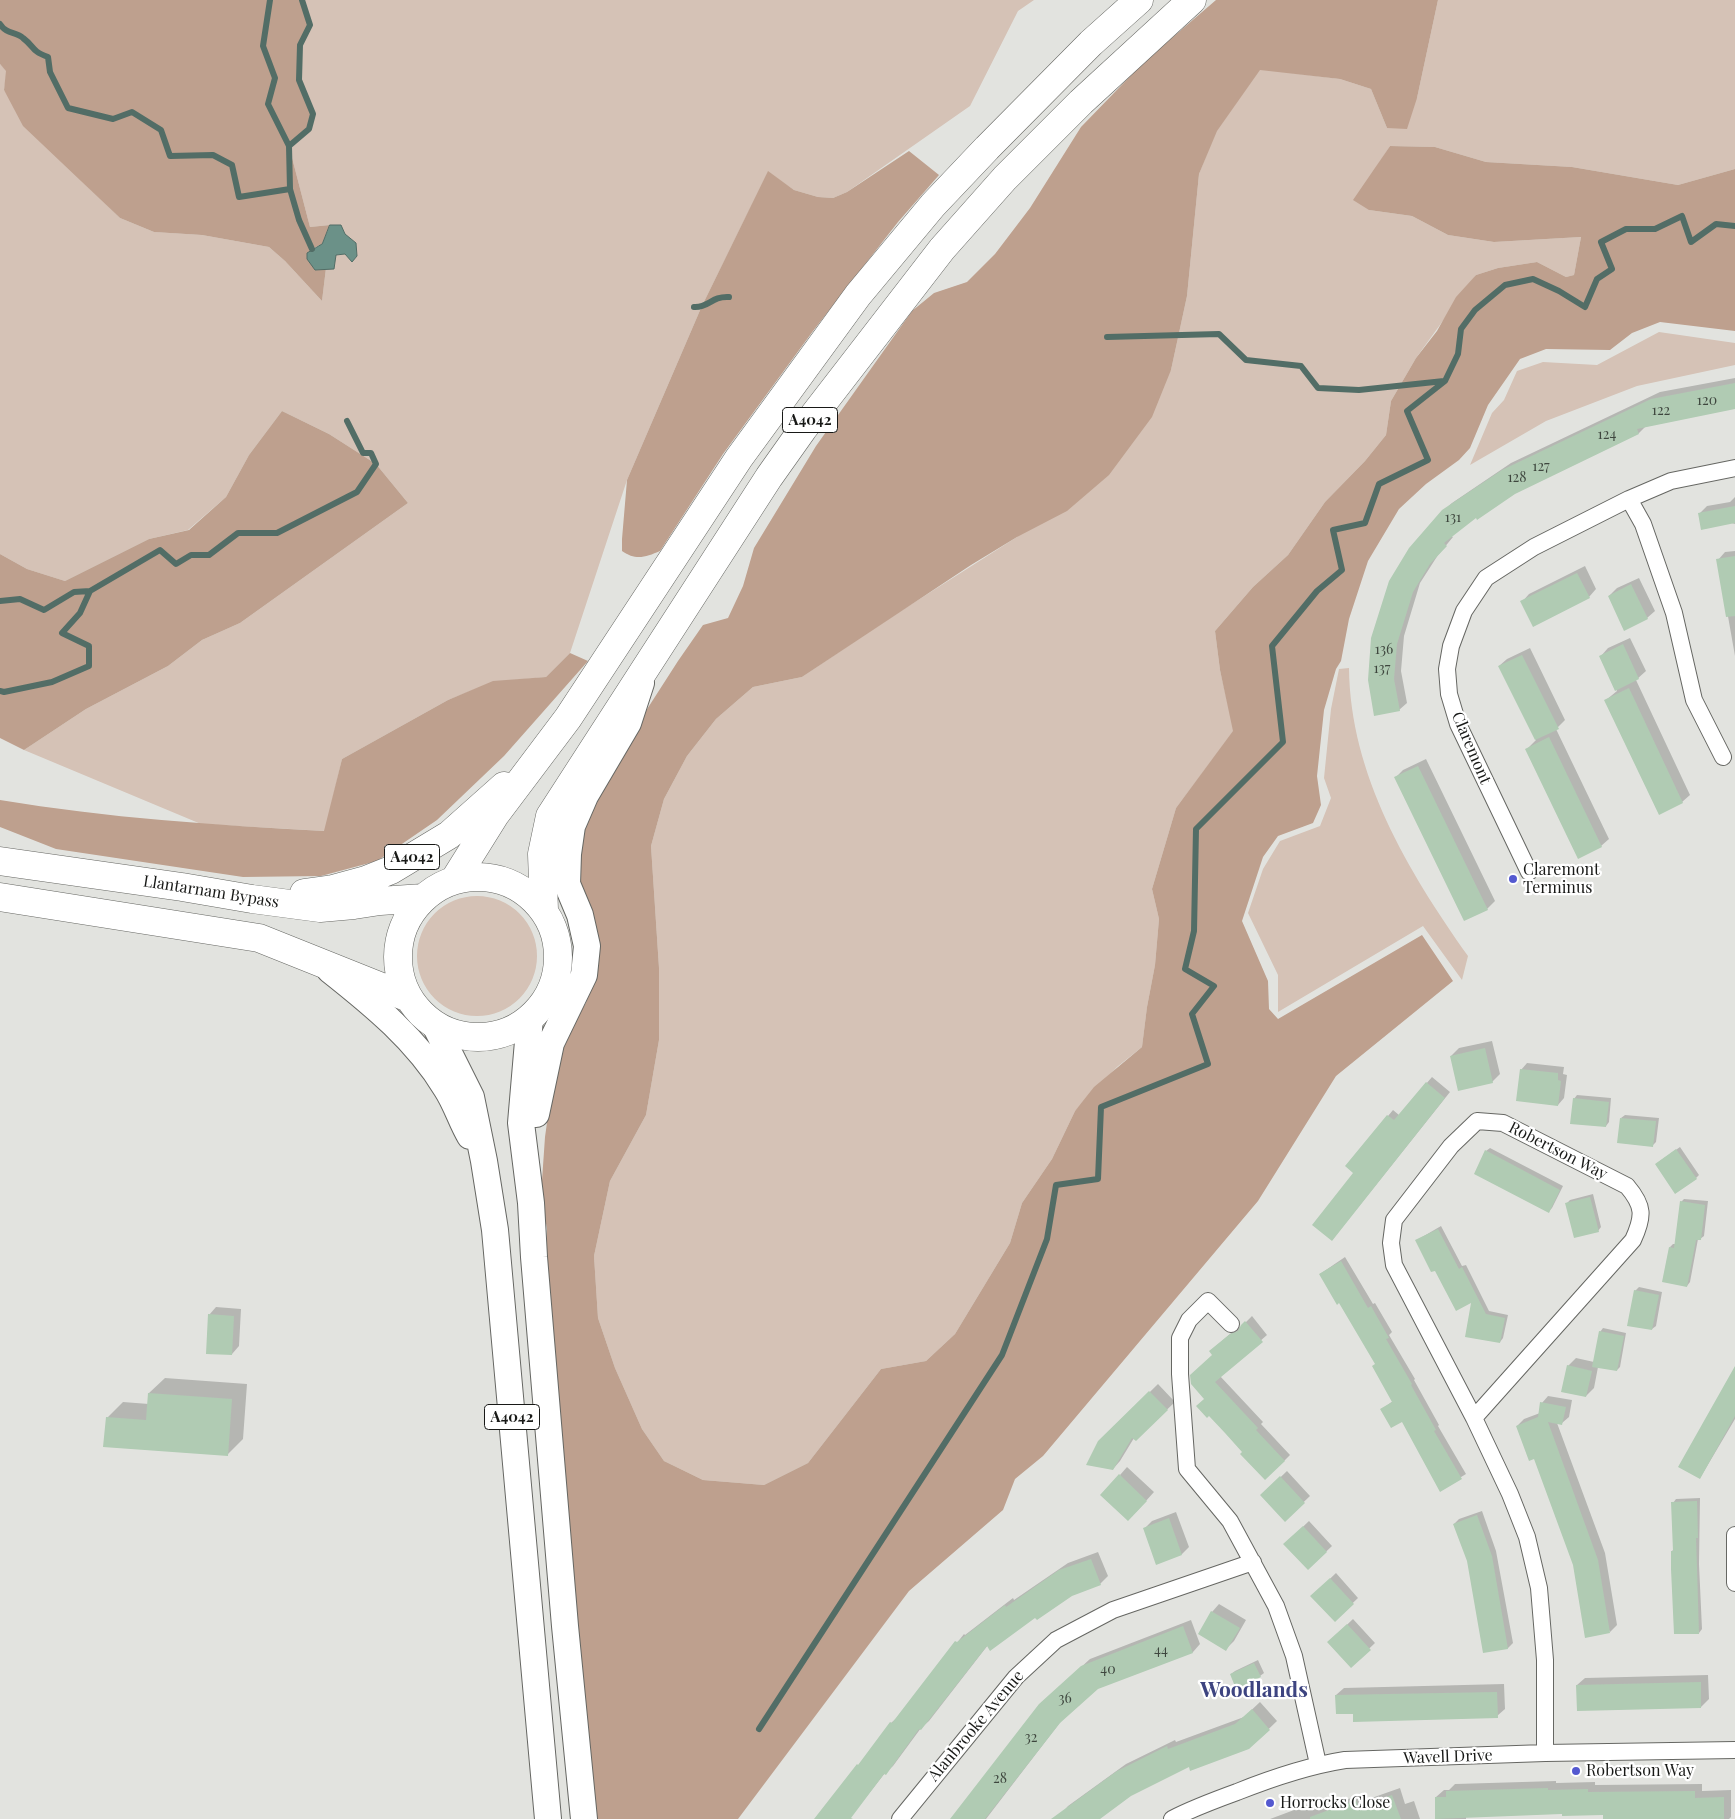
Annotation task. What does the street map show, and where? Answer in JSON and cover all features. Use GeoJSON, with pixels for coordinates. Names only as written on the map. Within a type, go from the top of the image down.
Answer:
{"type":"FeatureCollection","features":[{"type":"Feature","properties":{"kind":"highway","name":"A4042"},"geometry":{"type":"LineString","coordinates":[[455,879],[496,815],[568,718],[739,458],[858,295],[933,205],[980,155],[1091,43],[1139,0]]}},
{"type":"Feature","properties":{"kind":"highway","name":"A4042"},"geometry":{"type":"LineString","coordinates":[[544,910],[542,854],[550,816],[781,461],[880,327],[942,249],[1005,178],[1081,102],[1192,0]]}},
{"type":"Feature","properties":{"kind":"highway","name":"A4042"},"geometry":{"type":"LineString","coordinates":[[252,899],[333,889],[366,880],[391,870],[449,835],[542,752]]}},
{"type":"Feature","properties":{"kind":"highway","name":"Llantarnam Bypass"},"geometry":{"type":"LineString","coordinates":[[0,861],[320,908],[423,898]]}},
{"type":"Feature","properties":{"kind":"highway"},"geometry":{"type":"LineString","coordinates":[[480,876],[505,880],[526,892],[544,910],[555,931],[559,955],[556,978],[546,1000],[530,1018],[509,1032],[484,1037],[459,1035],[435,1025],[420,1013],[409,998],[399,973],[399,946],[406,920],[423,898],[438,887],[455,879],[480,876]]}},
{"type":"Feature","properties":{"kind":"highway"},"geometry":{"type":"LineString","coordinates":[[0,897],[258,938],[409,998]]}},
{"type":"Feature","properties":{"kind":"main road"},"geometry":{"type":"LineString","coordinates":[[531,1203],[535,1117],[551,1043],[584,975],[587,946],[580,914],[567,884],[568,854],[572,826],[585,796],[628,724],[645,670]]}},
{"type":"Feature","properties":{"kind":"main road"},"geometry":{"type":"LineString","coordinates":[[322,964],[375,1006],[426,1058],[447,1089],[484,1161]]}},
{"type":"Feature","properties":{"kind":"main road","name":"A4042"},"geometry":{"type":"LineString","coordinates":[[530,1018],[520,1123],[531,1203],[565,1626],[584,1819]]}},
{"type":"Feature","properties":{"kind":"main road","name":"A4042"},"geometry":{"type":"LineString","coordinates":[[435,1025],[472,1097],[495,1230],[548,1819]]}},
{"type":"Feature","properties":{"kind":"street","name":"Claremont"},"geometry":{"type":"LineString","coordinates":[[1529,872],[1458,724],[1449,694],[1447,669],[1451,646],[1464,610],[1486,578],[1534,546],[1629,499],[1671,481],[1735,468]]}},
{"type":"Feature","properties":{"kind":"street"},"geometry":{"type":"LineString","coordinates":[[1629,499],[1643,524],[1674,614],[1694,700],[1723,757]]}},
{"type":"Feature","properties":{"kind":"street","name":"Robertson Way"},"geometry":{"type":"LineString","coordinates":[[1474,1418],[1633,1240],[1640,1226],[1642,1210],[1627,1186],[1503,1123],[1488,1121],[1477,1121],[1451,1146],[1394,1220],[1391,1243],[1394,1265],[1474,1418],[1510,1494],[1526,1537],[1539,1588],[1545,1660],[1545,1753]]}},
{"type":"Feature","properties":{"kind":"street"},"geometry":{"type":"LineString","coordinates":[[1230,1324],[1208,1301],[1189,1320],[1180,1338],[1180,1374],[1187,1469],[1230,1521],[1276,1606],[1294,1656],[1318,1764]]}},
{"type":"Feature","properties":{"kind":"street"},"geometry":{"type":"LineString","coordinates":[[1735,1534],[1735,1583]]}},
{"type":"Feature","properties":{"kind":"street","name":"Alanbrooke Avenue"},"geometry":{"type":"LineString","coordinates":[[900,1819],[1016,1677],[1056,1640],[1113,1610],[1253,1562]]}},
{"type":"Feature","properties":{"kind":"street","name":"Wavell Drive"},"geometry":{"type":"LineString","coordinates":[[1172,1819],[1189,1810],[1272,1778],[1318,1764],[1345,1760],[1545,1753],[1735,1750]]}},
{"type":"Feature","properties":{"kind":"shaded area"},"geometry":{"type":"Polygon","coordinates":[[[0,0],[302,0],[310,25],[300,45],[299,79],[313,114],[309,129],[289,146],[310,227],[330,225],[322,244],[312,249],[315,270],[326,268],[322,301],[285,261],[269,247],[202,235],[154,232],[120,218],[23,126],[4,90],[6,71],[0,64],[0,0]]]}},
{"type":"Feature","properties":{"kind":"shaded area"},"geometry":{"type":"Polygon","coordinates":[[[302,0],[1034,0],[1018,11],[970,106],[847,192],[833,198],[818,197],[794,190],[768,172],[701,308],[627,480],[570,653],[546,677],[493,682],[448,700],[342,759],[325,831],[201,824],[24,750],[86,709],[168,666],[202,640],[240,623],[408,503],[376,464],[329,434],[282,411],[249,455],[226,497],[188,530],[149,539],[65,581],[27,569],[0,554],[0,64],[7,71],[4,90],[88,187],[120,218],[154,232],[202,235],[269,247],[285,261],[322,301],[326,268],[336,255],[345,254],[352,261],[357,256],[356,243],[330,225],[310,227],[289,146],[309,129],[313,114],[299,80],[300,45],[310,25],[302,0]]]}},
{"type":"Feature","properties":{"kind":"shaded area"},"geometry":{"type":"Polygon","coordinates":[[[1216,0],[1438,0],[1417,98],[1407,129],[1387,128],[1371,89],[1340,79],[1260,70],[1217,131],[1199,174],[1187,296],[1171,370],[1152,417],[1109,475],[1067,511],[1017,537],[971,565],[802,677],[753,687],[716,719],[687,756],[664,799],[651,846],[659,968],[659,1040],[646,1115],[610,1181],[594,1256],[598,1318],[615,1368],[642,1429],[664,1461],[703,1480],[764,1485],[808,1463],[881,1369],[926,1361],[955,1334],[1010,1243],[1022,1203],[1052,1159],[1075,1111],[1094,1087],[1142,1047],[1155,965],[1159,919],[1152,889],[1176,808],[1233,731],[1220,670],[1215,631],[1253,587],[1288,555],[1325,502],[1365,461],[1386,435],[1391,401],[1416,358],[1437,331],[1456,297],[1476,275],[1498,268],[1537,262],[1566,277],[1574,275],[1581,237],[1494,242],[1448,235],[1412,216],[1369,210],[1353,200],[1390,146],[1435,147],[1486,162],[1572,167],[1678,185],[1735,169],[1735,331],[1660,322],[1632,333],[1610,350],[1546,349],[1520,359],[1488,405],[1470,448],[1459,460],[1426,484],[1399,509],[1368,561],[1349,619],[1341,661],[1336,669],[1324,710],[1317,776],[1321,805],[1313,823],[1278,836],[1263,857],[1242,921],[1268,981],[1269,1009],[1278,1019],[1422,935],[1453,981],[1336,1076],[1258,1201],[1043,1456],[1015,1479],[1003,1510],[909,1591],[738,1819],[594,1819],[557,1373],[546,1267],[547,1229],[541,1195],[545,1137],[551,1094],[567,1032],[586,1003],[597,955],[580,881],[582,831],[624,745],[703,625],[728,618],[743,586],[754,548],[816,446],[912,311],[934,293],[967,282],[995,254],[1030,208],[1081,127],[1144,62],[1216,0]]]}},
{"type":"Feature","properties":{"kind":"shaded area"},"geometry":{"type":"Polygon","coordinates":[[[1438,0],[1735,0],[1735,169],[1678,185],[1572,167],[1486,162],[1435,147],[1390,146],[1377,166],[1369,210],[1412,216],[1448,235],[1494,242],[1581,237],[1574,275],[1566,277],[1537,262],[1498,268],[1476,275],[1416,358],[1391,401],[1386,435],[1365,461],[1325,502],[1288,555],[1253,587],[1215,631],[1220,670],[1234,731],[1176,808],[1152,889],[1159,919],[1155,965],[1142,1047],[1117,1067],[1075,1111],[1052,1159],[1022,1203],[1010,1243],[955,1334],[926,1361],[881,1369],[808,1463],[764,1485],[703,1480],[664,1461],[642,1429],[615,1368],[598,1318],[594,1256],[610,1181],[646,1115],[659,1040],[659,968],[651,846],[664,799],[687,756],[716,719],[753,687],[802,677],[882,623],[1017,537],[1171,370],[1187,296],[1199,174],[1216,131],[1260,69],[1340,79],[1371,89],[1387,128],[1417,98],[1438,0]]]}},
{"type":"Feature","properties":{"kind":"shaded area"},"geometry":{"type":"Polygon","coordinates":[[[909,151],[939,175],[898,222],[813,331],[723,454],[660,551],[636,557],[622,551],[627,480],[701,308],[768,171],[794,190],[818,197],[833,198],[847,192],[909,151]]]}},
{"type":"Feature","properties":{"kind":"shaded area"},"geometry":{"type":"Polygon","coordinates":[[[1659,332],[1735,343],[1735,365],[1637,386],[1546,421],[1470,465],[1492,413],[1504,400],[1517,371],[1543,362],[1597,365],[1659,332]]]}},
{"type":"Feature","properties":{"kind":"shaded area"},"geometry":{"type":"Polygon","coordinates":[[[282,411],[329,434],[376,464],[408,503],[240,623],[202,640],[168,666],[86,709],[24,750],[0,738],[0,554],[27,569],[65,581],[149,539],[189,530],[226,497],[249,455],[282,411]]]}},
{"type":"Feature","properties":{"kind":"shaded area"},"geometry":{"type":"Polygon","coordinates":[[[570,653],[588,661],[504,756],[437,820],[377,861],[321,876],[243,877],[56,849],[0,827],[0,800],[121,816],[324,831],[342,759],[448,700],[493,681],[546,677],[570,653]]]}},
{"type":"Feature","properties":{"kind":"shaded area"},"geometry":{"type":"Polygon","coordinates":[[[1349,668],[1352,708],[1371,784],[1404,856],[1468,956],[1462,980],[1423,926],[1278,1012],[1278,975],[1248,913],[1263,869],[1280,841],[1320,826],[1331,798],[1324,778],[1331,709],[1339,669],[1349,668]]]}},
{"type":"Feature","properties":{"kind":"shaded area"},"geometry":{"type":"Polygon","coordinates":[[[477,896],[500,900],[519,914],[533,933],[537,956],[533,979],[519,998],[500,1012],[477,1016],[454,1012],[435,998],[421,979],[417,956],[421,933],[435,914],[454,900],[477,896]]]}},
{"type":"Feature","properties":{"kind":"water"},"geometry":{"type":"Polygon","coordinates":[[[330,225],[341,225],[345,234],[356,243],[357,256],[352,262],[345,254],[336,255],[334,269],[315,270],[307,259],[307,253],[322,244],[330,225]]]}},
{"type":"Feature","properties":{"kind":"building"},"geometry":{"type":"Polygon","coordinates":[[[1735,383],[1735,409],[1637,429],[1639,434],[1515,494],[1477,520],[1476,518],[1444,543],[1447,546],[1430,564],[1413,592],[1397,644],[1394,679],[1400,711],[1374,716],[1368,680],[1371,638],[1389,581],[1409,548],[1442,510],[1502,470],[1651,399],[1735,383]]]}},
{"type":"Feature","properties":{"kind":"building"},"geometry":{"type":"Polygon","coordinates":[[[1735,506],[1735,523],[1701,530],[1698,513],[1735,506]]]}},
{"type":"Feature","properties":{"kind":"building"},"geometry":{"type":"Polygon","coordinates":[[[1735,556],[1735,616],[1726,617],[1716,559],[1735,556]]]}},
{"type":"Feature","properties":{"kind":"building"},"geometry":{"type":"Polygon","coordinates":[[[1577,573],[1590,598],[1533,627],[1520,601],[1577,573]]]}},
{"type":"Feature","properties":{"kind":"building"},"geometry":{"type":"Polygon","coordinates":[[[1631,584],[1648,619],[1624,631],[1608,596],[1631,584]]]}},
{"type":"Feature","properties":{"kind":"building"},"geometry":{"type":"Polygon","coordinates":[[[1623,644],[1639,679],[1615,691],[1599,656],[1623,644]]]}},
{"type":"Feature","properties":{"kind":"building"},"geometry":{"type":"Polygon","coordinates":[[[1522,655],[1559,729],[1535,740],[1498,666],[1522,655]]]}},
{"type":"Feature","properties":{"kind":"building"},"geometry":{"type":"Polygon","coordinates":[[[1629,688],[1683,803],[1659,815],[1604,700],[1629,688]]]}},
{"type":"Feature","properties":{"kind":"building"},"geometry":{"type":"Polygon","coordinates":[[[1549,737],[1602,847],[1578,859],[1525,749],[1549,737]]]}},
{"type":"Feature","properties":{"kind":"building"},"geometry":{"type":"Polygon","coordinates":[[[1418,766],[1488,910],[1464,921],[1394,777],[1418,766]]]}},
{"type":"Feature","properties":{"kind":"building"},"geometry":{"type":"Polygon","coordinates":[[[1485,1048],[1493,1083],[1458,1091],[1450,1056],[1485,1048]]]}},
{"type":"Feature","properties":{"kind":"building"},"geometry":{"type":"Polygon","coordinates":[[[1520,1069],[1558,1073],[1558,1080],[1561,1081],[1558,1106],[1516,1101],[1520,1069]]]}},
{"type":"Feature","properties":{"kind":"building"},"geometry":{"type":"Polygon","coordinates":[[[1426,1082],[1445,1098],[1332,1241],[1312,1225],[1353,1173],[1345,1166],[1387,1115],[1394,1120],[1426,1082]]]}},
{"type":"Feature","properties":{"kind":"building"},"geometry":{"type":"Polygon","coordinates":[[[1573,1098],[1609,1102],[1606,1127],[1570,1124],[1573,1098]]]}},
{"type":"Feature","properties":{"kind":"building"},"geometry":{"type":"Polygon","coordinates":[[[1620,1118],[1656,1121],[1653,1147],[1617,1143],[1620,1118]]]}},
{"type":"Feature","properties":{"kind":"building"},"geometry":{"type":"Polygon","coordinates":[[[1676,1149],[1697,1179],[1675,1194],[1655,1164],[1676,1149]]]}},
{"type":"Feature","properties":{"kind":"building"},"geometry":{"type":"Polygon","coordinates":[[[1485,1150],[1560,1190],[1549,1213],[1474,1174],[1485,1150]]]}},
{"type":"Feature","properties":{"kind":"building"},"geometry":{"type":"Polygon","coordinates":[[[1590,1197],[1599,1232],[1574,1238],[1565,1203],[1590,1197]]]}},
{"type":"Feature","properties":{"kind":"building"},"geometry":{"type":"Polygon","coordinates":[[[1680,1201],[1705,1205],[1701,1240],[1696,1240],[1687,1287],[1662,1282],[1669,1247],[1674,1248],[1680,1201]]]}},
{"type":"Feature","properties":{"kind":"building"},"geometry":{"type":"Polygon","coordinates":[[[1438,1229],[1459,1269],[1462,1267],[1486,1314],[1505,1318],[1500,1343],[1465,1337],[1471,1303],[1456,1311],[1435,1271],[1431,1272],[1415,1240],[1438,1229]]]}},
{"type":"Feature","properties":{"kind":"building"},"geometry":{"type":"Polygon","coordinates":[[[1341,1261],[1368,1308],[1371,1306],[1389,1338],[1386,1339],[1436,1430],[1434,1431],[1462,1479],[1440,1492],[1402,1422],[1391,1428],[1380,1409],[1392,1402],[1372,1366],[1375,1364],[1339,1303],[1337,1305],[1319,1274],[1341,1261]]]}},
{"type":"Feature","properties":{"kind":"building"},"geometry":{"type":"Polygon","coordinates":[[[1634,1290],[1659,1295],[1652,1330],[1627,1326],[1634,1290]]]}},
{"type":"Feature","properties":{"kind":"building"},"geometry":{"type":"Polygon","coordinates":[[[208,1314],[234,1316],[232,1355],[206,1354],[208,1314]]]}},
{"type":"Feature","properties":{"kind":"building"},"geometry":{"type":"Polygon","coordinates":[[[1245,1321],[1263,1342],[1215,1382],[1258,1428],[1256,1430],[1285,1461],[1265,1480],[1240,1454],[1242,1452],[1225,1433],[1209,1416],[1207,1418],[1196,1406],[1204,1399],[1191,1384],[1190,1375],[1212,1355],[1209,1351],[1230,1334],[1238,1331],[1245,1321]]]}},
{"type":"Feature","properties":{"kind":"building"},"geometry":{"type":"Polygon","coordinates":[[[1599,1331],[1624,1336],[1617,1371],[1592,1367],[1599,1331]]]}},
{"type":"Feature","properties":{"kind":"building"},"geometry":{"type":"Polygon","coordinates":[[[1567,1365],[1592,1371],[1586,1397],[1561,1392],[1567,1365]]]}},
{"type":"Feature","properties":{"kind":"building"},"geometry":{"type":"Polygon","coordinates":[[[1735,1366],[1735,1416],[1700,1479],[1678,1467],[1735,1366]]]}},
{"type":"Feature","properties":{"kind":"building"},"geometry":{"type":"Polygon","coordinates":[[[1149,1391],[1168,1410],[1136,1441],[1132,1438],[1113,1470],[1086,1465],[1098,1441],[1149,1391]]]}},
{"type":"Feature","properties":{"kind":"building"},"geometry":{"type":"Polygon","coordinates":[[[148,1393],[232,1399],[228,1456],[103,1447],[106,1417],[146,1420],[148,1393]]]}},
{"type":"Feature","properties":{"kind":"building"},"geometry":{"type":"Polygon","coordinates":[[[1540,1402],[1566,1407],[1562,1425],[1548,1422],[1598,1560],[1610,1633],[1585,1638],[1573,1565],[1534,1459],[1529,1461],[1516,1426],[1538,1417],[1540,1402]]]}},
{"type":"Feature","properties":{"kind":"building"},"geometry":{"type":"Polygon","coordinates":[[[1119,1474],[1147,1501],[1128,1521],[1100,1495],[1119,1474]]]}},
{"type":"Feature","properties":{"kind":"building"},"geometry":{"type":"Polygon","coordinates":[[[1280,1476],[1305,1503],[1285,1522],[1260,1495],[1280,1476]]]}},
{"type":"Feature","properties":{"kind":"building"},"geometry":{"type":"Polygon","coordinates":[[[1697,1501],[1698,1538],[1696,1538],[1699,1634],[1674,1634],[1671,1569],[1671,1551],[1673,1551],[1671,1502],[1697,1501]]]}},
{"type":"Feature","properties":{"kind":"building"},"geometry":{"type":"Polygon","coordinates":[[[1477,1515],[1492,1556],[1508,1649],[1483,1653],[1467,1561],[1453,1524],[1477,1515]]]}},
{"type":"Feature","properties":{"kind":"building"},"geometry":{"type":"Polygon","coordinates":[[[1169,1518],[1182,1555],[1156,1565],[1143,1528],[1169,1518]]]}},
{"type":"Feature","properties":{"kind":"building"},"geometry":{"type":"Polygon","coordinates":[[[1303,1526],[1327,1552],[1308,1570],[1283,1544],[1303,1526]]]}},
{"type":"Feature","properties":{"kind":"building"},"geometry":{"type":"Polygon","coordinates":[[[1091,1559],[1101,1585],[1072,1596],[1037,1620],[1035,1618],[990,1651],[987,1646],[921,1730],[919,1729],[886,1775],[884,1774],[851,1818],[853,1819],[814,1819],[890,1722],[892,1723],[955,1641],[957,1642],[1005,1605],[1006,1607],[1059,1570],[1091,1559]]]}},
{"type":"Feature","properties":{"kind":"building"},"geometry":{"type":"Polygon","coordinates":[[[1330,1578],[1354,1604],[1335,1622],[1310,1596],[1330,1578]]]}},
{"type":"Feature","properties":{"kind":"building"},"geometry":{"type":"Polygon","coordinates":[[[1211,1611],[1240,1628],[1226,1651],[1198,1634],[1211,1611]]]}},
{"type":"Feature","properties":{"kind":"building"},"geometry":{"type":"Polygon","coordinates":[[[1347,1624],[1371,1650],[1351,1668],[1327,1642],[1347,1624]]]}},
{"type":"Feature","properties":{"kind":"building"},"geometry":{"type":"Polygon","coordinates":[[[1183,1626],[1193,1653],[1098,1689],[1060,1723],[985,1819],[950,1819],[1039,1704],[1081,1666],[1183,1626]]]}},
{"type":"Feature","properties":{"kind":"building"},"geometry":{"type":"Polygon","coordinates":[[[1254,1663],[1261,1677],[1236,1689],[1230,1674],[1254,1663]]]}},
{"type":"Feature","properties":{"kind":"building"},"geometry":{"type":"Polygon","coordinates":[[[1701,1682],[1701,1708],[1577,1711],[1576,1685],[1701,1682]]]}},
{"type":"Feature","properties":{"kind":"building"},"geometry":{"type":"Polygon","coordinates":[[[1497,1692],[1498,1718],[1353,1722],[1353,1714],[1336,1714],[1335,1695],[1497,1692]]]}},
{"type":"Feature","properties":{"kind":"building"},"geometry":{"type":"Polygon","coordinates":[[[1252,1709],[1270,1730],[1249,1749],[1190,1771],[1189,1767],[1131,1796],[1100,1819],[1051,1819],[1117,1771],[1167,1746],[1168,1749],[1235,1724],[1252,1709]]]}},
{"type":"Feature","properties":{"kind":"building"},"geometry":{"type":"Polygon","coordinates":[[[1548,1788],[1548,1790],[1588,1789],[1588,1792],[1695,1791],[1695,1798],[1724,1797],[1724,1819],[1603,1819],[1603,1815],[1562,1816],[1562,1814],[1435,1819],[1435,1797],[1446,1797],[1446,1791],[1548,1788]]]}},
{"type":"Feature","properties":{"kind":"building"},"geometry":{"type":"Polygon","coordinates":[[[1392,1795],[1401,1819],[1310,1819],[1310,1817],[1356,1800],[1358,1807],[1392,1795]]]}},
{"type":"Feature","properties":{"kind":"waterway"},"geometry":{"type":"LineString","coordinates":[[270,0],[263,46],[275,78],[268,104],[289,146],[290,189],[299,220],[312,249]]}},
{"type":"Feature","properties":{"kind":"waterway"},"geometry":{"type":"LineString","coordinates":[[289,146],[309,129],[313,114],[299,80],[300,45],[310,25],[302,0]]}},
{"type":"Feature","properties":{"kind":"waterway"},"geometry":{"type":"LineString","coordinates":[[0,24],[6,30],[20,36],[34,49],[48,57],[50,72],[68,108],[113,119],[132,112],[161,130],[170,156],[213,155],[232,165],[239,197],[290,189]]}},
{"type":"Feature","properties":{"kind":"waterway"},"geometry":{"type":"LineString","coordinates":[[759,1729],[1002,1355],[1047,1239],[1056,1185],[1098,1179],[1101,1107],[1208,1064],[1192,1014],[1214,986],[1185,969],[1194,931],[1196,829],[1283,742],[1272,646],[1317,591],[1342,570],[1333,530],[1365,523],[1379,484],[1428,460],[1407,411],[1445,381],[1458,354],[1461,329],[1475,310],[1505,285],[1533,279],[1559,291],[1585,307],[1597,279],[1612,269],[1601,242],[1626,229],[1655,229],[1682,216],[1691,242],[1716,224],[1735,226]]}},
{"type":"Feature","properties":{"kind":"waterway"},"geometry":{"type":"LineString","coordinates":[[694,307],[703,306],[718,298],[729,297]]}},
{"type":"Feature","properties":{"kind":"waterway"},"geometry":{"type":"LineString","coordinates":[[1107,337],[1219,334],[1246,360],[1301,366],[1318,388],[1359,390],[1444,381]]}},
{"type":"Feature","properties":{"kind":"waterway"},"geometry":{"type":"LineString","coordinates":[[0,691],[4,692],[52,682],[89,666],[89,646],[62,633],[80,613],[90,591],[160,550],[176,564],[191,555],[209,555],[238,533],[277,533],[357,492],[376,464],[371,453],[363,453],[347,421]]}},
{"type":"Feature","properties":{"kind":"waterway"},"geometry":{"type":"LineString","coordinates":[[0,601],[20,599],[44,610],[74,592],[90,591]]}},
{"type":"Feature","properties":{"kind":"place","name":"Claremont Terminus"},"geometry":{"type":"Point","coordinates":[1513,879]}},
{"type":"Feature","properties":{"kind":"place","name":"Robertson Way"},"geometry":{"type":"Point","coordinates":[1576,1771]}},
{"type":"Feature","properties":{"kind":"place","name":"Horrocks Close"},"geometry":{"type":"Point","coordinates":[1270,1803]}},
{"type":"Feature","properties":{"kind":"district","name":"Woodlands"},"geometry":{"type":"Point","coordinates":[1254,1690]}}]}
